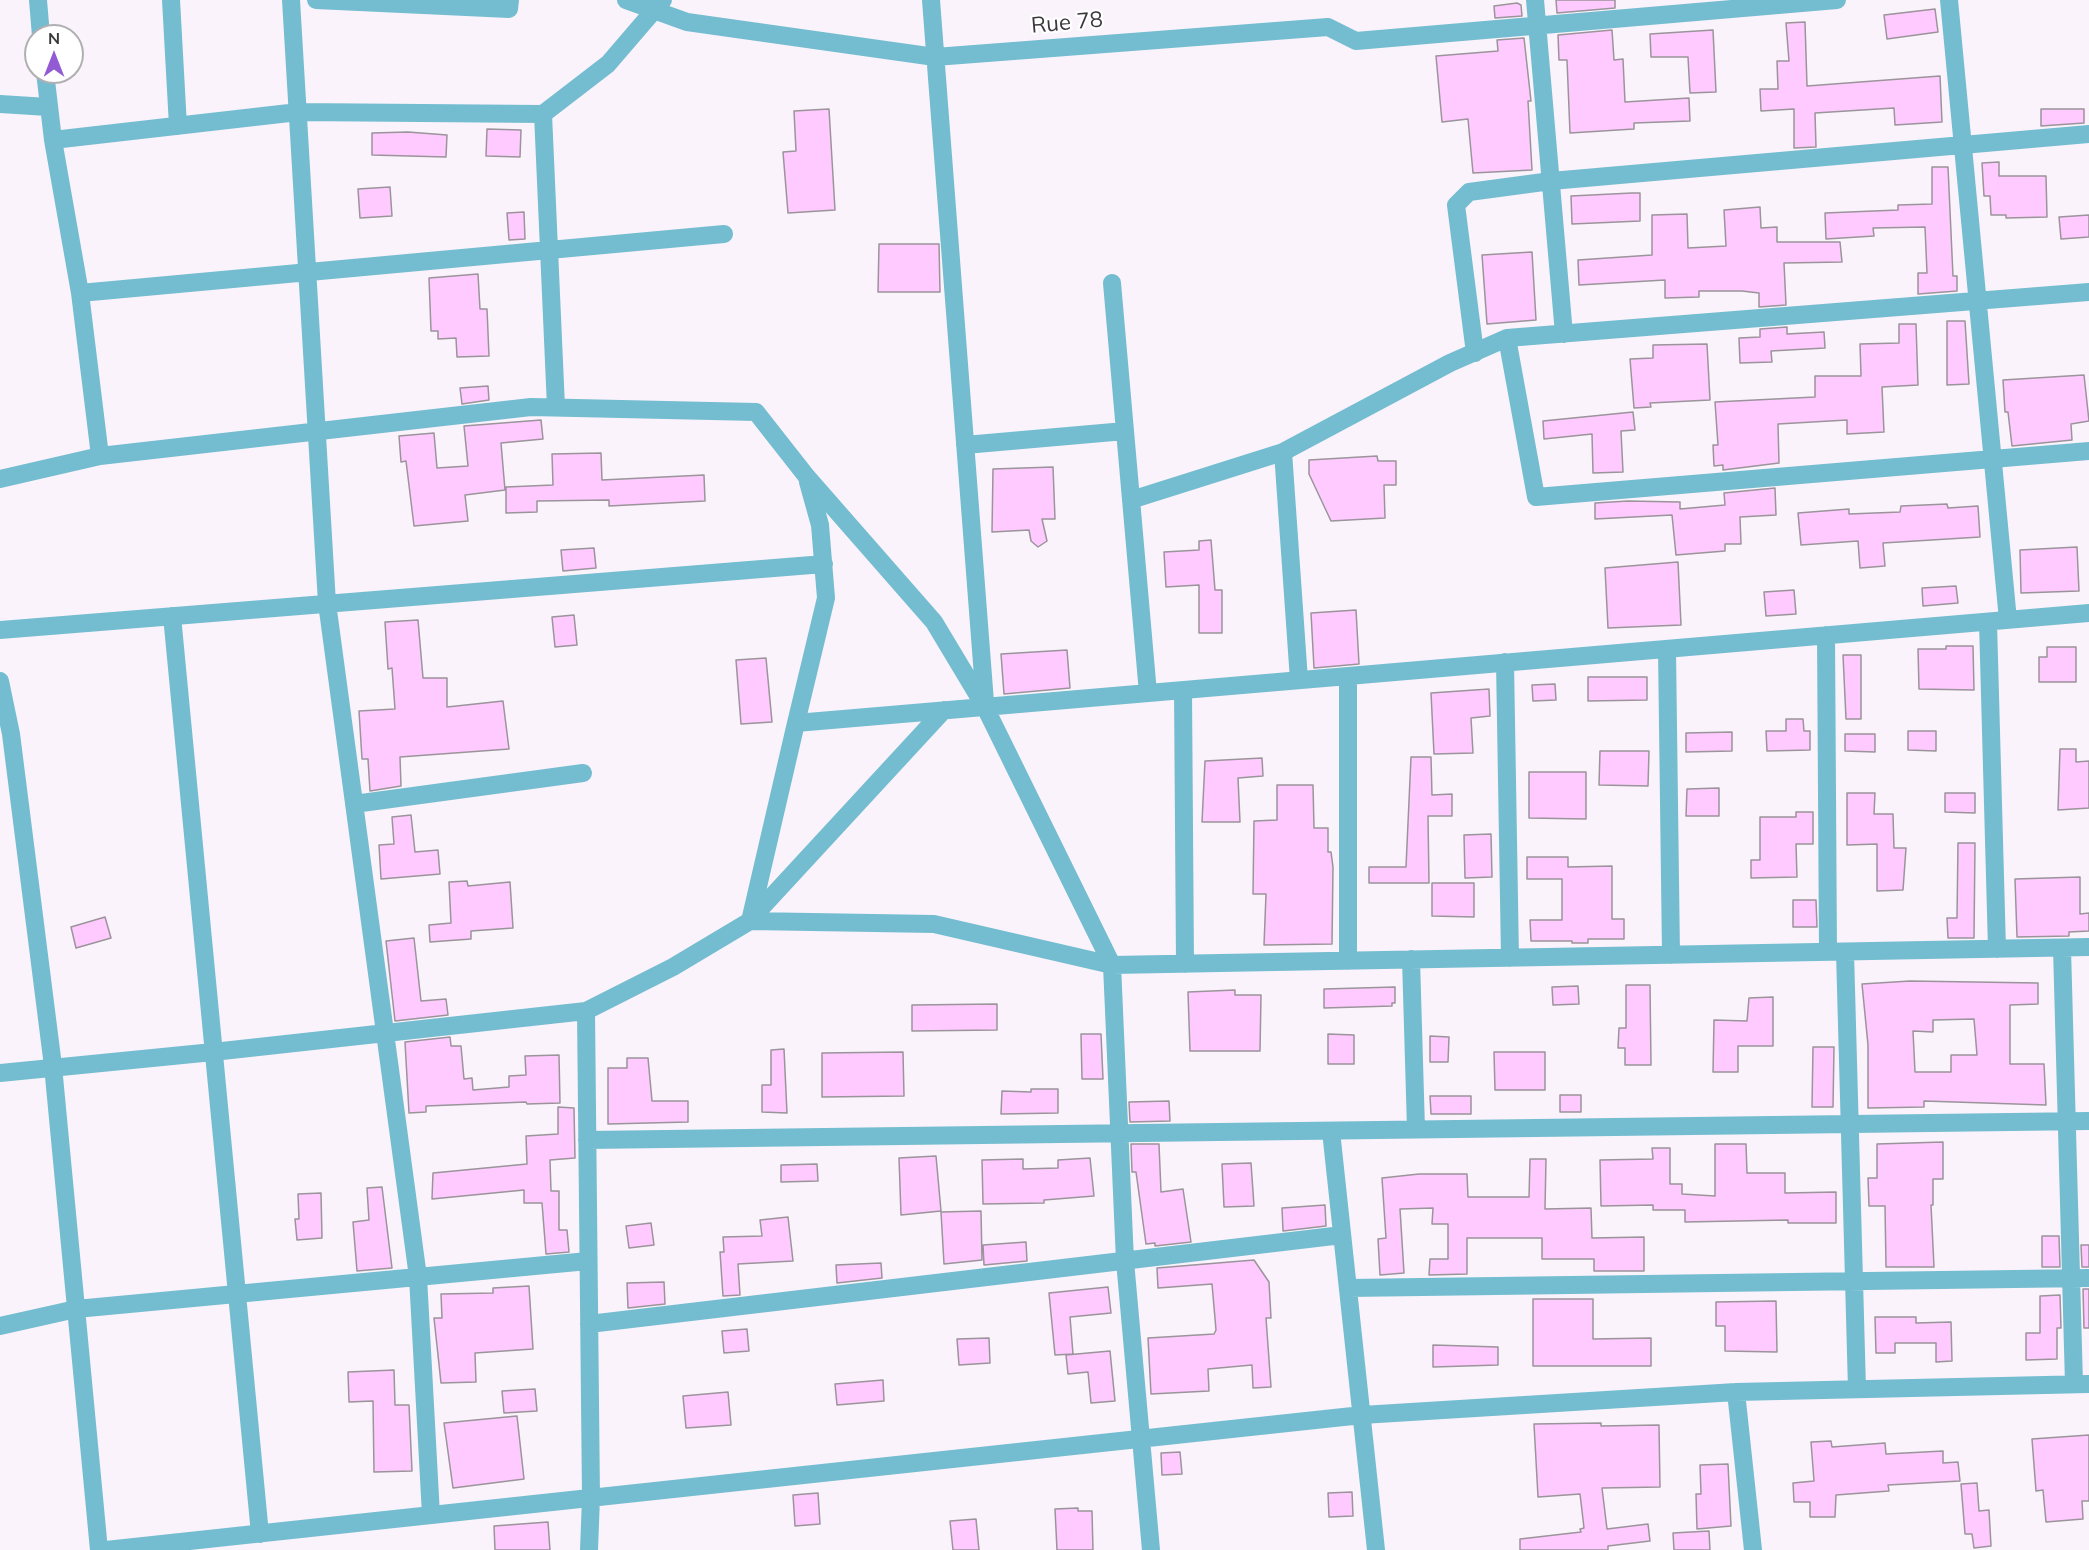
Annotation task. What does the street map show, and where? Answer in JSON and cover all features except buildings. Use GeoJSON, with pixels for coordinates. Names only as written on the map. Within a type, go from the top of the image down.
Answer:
{"type":"FeatureCollection","features":[{"type":"Feature","properties":{"kind":"street"},"geometry":{"type":"LineString","coordinates":[[38,0],[40,24]]}},
{"type":"Feature","properties":{"kind":"street"},"geometry":{"type":"LineString","coordinates":[[171,0],[178,126]]}},
{"type":"Feature","properties":{"kind":"street"},"geometry":{"type":"LineString","coordinates":[[291,0],[327,603],[418,1277],[431,1515]]}},
{"type":"Feature","properties":{"kind":"street"},"geometry":{"type":"LineString","coordinates":[[316,0],[509,9],[510,0]]}},
{"type":"Feature","properties":{"kind":"street","name":"Rue 78"},"geometry":{"type":"LineString","coordinates":[[626,0],[659,6],[687,22],[935,57],[1328,27],[1356,41],[1837,0]]}},
{"type":"Feature","properties":{"kind":"street"},"geometry":{"type":"LineString","coordinates":[[931,0],[986,706]]}},
{"type":"Feature","properties":{"kind":"street"},"geometry":{"type":"LineString","coordinates":[[1535,0],[1564,334]]}},
{"type":"Feature","properties":{"kind":"street"},"geometry":{"type":"LineString","coordinates":[[1949,0],[2008,620]]}},
{"type":"Feature","properties":{"kind":"street"},"geometry":{"type":"LineString","coordinates":[[52,140],[298,112],[543,114],[608,64],[659,6]]}},
{"type":"Feature","properties":{"kind":"street"},"geometry":{"type":"LineString","coordinates":[[46,84],[52,140],[80,293],[100,456]]}},
{"type":"Feature","properties":{"kind":"street"},"geometry":{"type":"LineString","coordinates":[[0,104],[48,107]]}},
{"type":"Feature","properties":{"kind":"street"},"geometry":{"type":"LineString","coordinates":[[543,114],[556,407]]}},
{"type":"Feature","properties":{"kind":"street"},"geometry":{"type":"LineString","coordinates":[[1475,352],[1456,206],[1469,192],[1551,181],[2089,134]]}},
{"type":"Feature","properties":{"kind":"street"},"geometry":{"type":"LineString","coordinates":[[80,293],[723,234]]}},
{"type":"Feature","properties":{"kind":"street"},"geometry":{"type":"LineString","coordinates":[[1112,283],[1148,693]]}},
{"type":"Feature","properties":{"kind":"street"},"geometry":{"type":"LineString","coordinates":[[1131,500],[1283,452],[1475,352],[1507,338],[2089,292]]}},
{"type":"Feature","properties":{"kind":"street"},"geometry":{"type":"LineString","coordinates":[[1507,338],[1536,497],[2089,451]]}},
{"type":"Feature","properties":{"kind":"street"},"geometry":{"type":"LineString","coordinates":[[0,479],[100,456],[531,407],[756,412],[807,477],[934,622],[986,706],[1112,965],[1125,1261],[1151,1550]]}},
{"type":"Feature","properties":{"kind":"street"},"geometry":{"type":"LineString","coordinates":[[965,445],[1125,431]]}},
{"type":"Feature","properties":{"kind":"street"},"geometry":{"type":"LineString","coordinates":[[1283,452],[1299,680]]}},
{"type":"Feature","properties":{"kind":"street"},"geometry":{"type":"LineString","coordinates":[[750,921],[826,598],[820,525],[807,477]]}},
{"type":"Feature","properties":{"kind":"street"},"geometry":{"type":"LineString","coordinates":[[0,630],[824,564]]}},
{"type":"Feature","properties":{"kind":"street"},"geometry":{"type":"LineString","coordinates":[[796,723],[2089,613]]}},
{"type":"Feature","properties":{"kind":"street"},"geometry":{"type":"LineString","coordinates":[[172,616],[260,1534]]}},
{"type":"Feature","properties":{"kind":"street"},"geometry":{"type":"LineString","coordinates":[[1988,622],[1997,949]]}},
{"type":"Feature","properties":{"kind":"street"},"geometry":{"type":"LineString","coordinates":[[1826,635],[1837,952],[1850,1124],[1857,1389]]}},
{"type":"Feature","properties":{"kind":"street"},"geometry":{"type":"LineString","coordinates":[[1667,649],[1671,955]]}},
{"type":"Feature","properties":{"kind":"street"},"geometry":{"type":"LineString","coordinates":[[1505,662],[1510,958]]}},
{"type":"Feature","properties":{"kind":"street"},"geometry":{"type":"LineString","coordinates":[[1348,676],[1348,961]]}},
{"type":"Feature","properties":{"kind":"street"},"geometry":{"type":"LineString","coordinates":[[0,681],[53,1066],[99,1550]]}},
{"type":"Feature","properties":{"kind":"street"},"geometry":{"type":"LineString","coordinates":[[1183,690],[1185,964]]}},
{"type":"Feature","properties":{"kind":"street"},"geometry":{"type":"LineString","coordinates":[[0,1073],[586,1011],[673,967],[750,921],[944,710]]}},
{"type":"Feature","properties":{"kind":"street"},"geometry":{"type":"LineString","coordinates":[[354,804],[584,773]]}},
{"type":"Feature","properties":{"kind":"street"},"geometry":{"type":"LineString","coordinates":[[750,921],[934,924],[1112,965],[2089,947]]}},
{"type":"Feature","properties":{"kind":"street"},"geometry":{"type":"LineString","coordinates":[[106,1550],[1362,1415],[1736,1392],[2081,1384],[2081,1279],[2068,1121],[2062,948]]}},
{"type":"Feature","properties":{"kind":"street"},"geometry":{"type":"LineString","coordinates":[[1411,960],[1416,1130]]}},
{"type":"Feature","properties":{"kind":"street"},"geometry":{"type":"LineString","coordinates":[[586,1011],[591,1498],[589,1550]]}},
{"type":"Feature","properties":{"kind":"street"},"geometry":{"type":"LineString","coordinates":[[587,1140],[2089,1121]]}},
{"type":"Feature","properties":{"kind":"street"},"geometry":{"type":"LineString","coordinates":[[1331,1131],[1376,1550]]}},
{"type":"Feature","properties":{"kind":"street"},"geometry":{"type":"LineString","coordinates":[[589,1324],[1342,1235]]}},
{"type":"Feature","properties":{"kind":"street"},"geometry":{"type":"LineString","coordinates":[[0,1326],[76,1310],[588,1262]]}},
{"type":"Feature","properties":{"kind":"street"},"geometry":{"type":"LineString","coordinates":[[1348,1287],[2081,1279]]}},
{"type":"Feature","properties":{"kind":"street"},"geometry":{"type":"LineString","coordinates":[[1736,1392],[1753,1550]]}}]}
